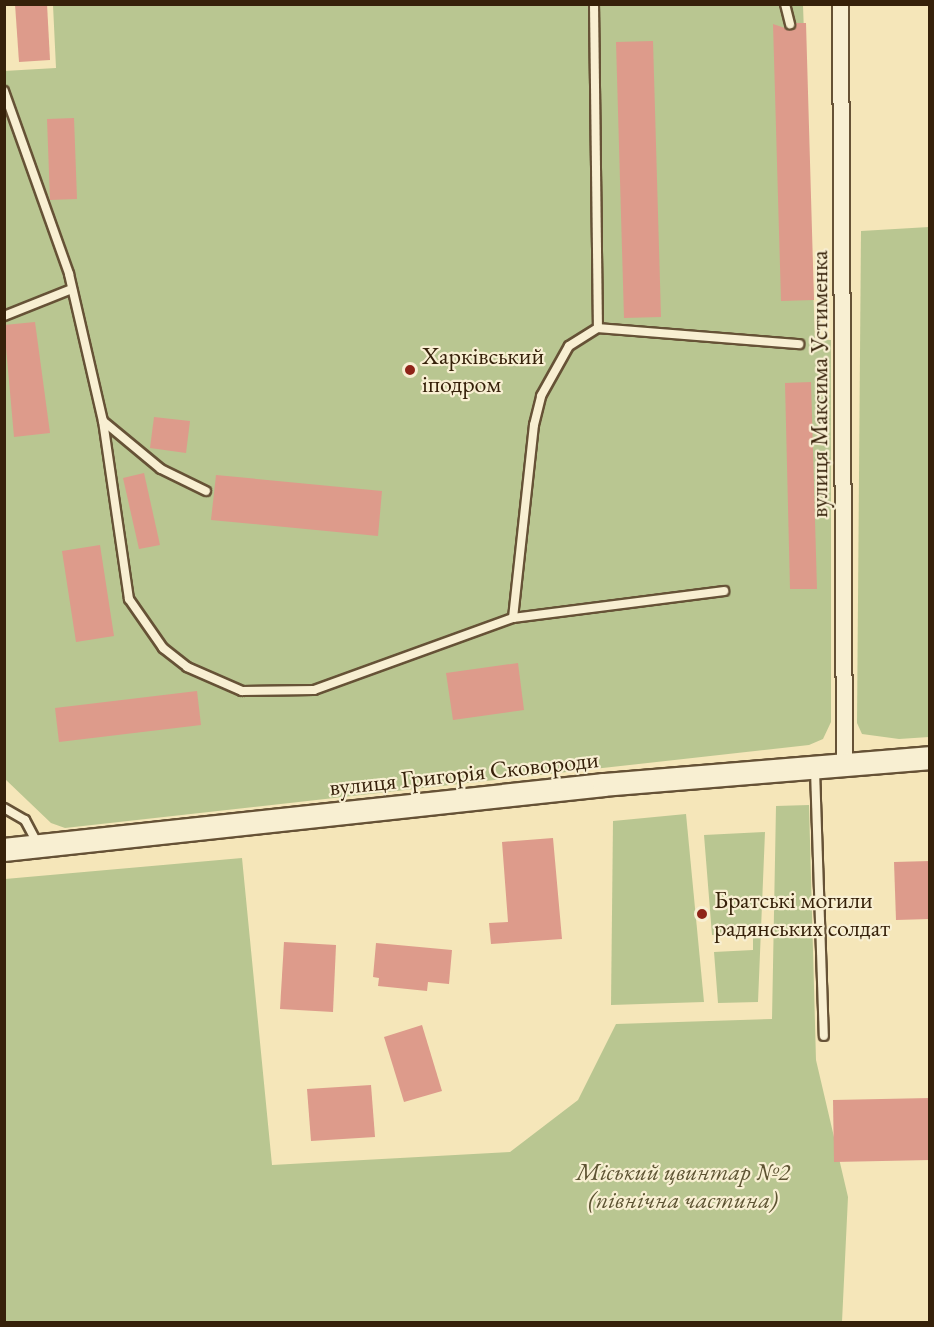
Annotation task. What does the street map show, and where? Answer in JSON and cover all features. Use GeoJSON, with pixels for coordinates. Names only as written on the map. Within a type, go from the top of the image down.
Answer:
{"type":"FeatureCollection","features":[{"type":"Feature","properties":{"kind":"street","name":"вулиця Максима Устименка"},"geometry":{"type":"LineString","coordinates":[[840,4],[844,762]]}},
{"type":"Feature","properties":{"kind":"street","name":"вулиця Григорія Сковороди"},"geometry":{"type":"LineString","coordinates":[[4,849],[844,762],[930,758]]}},
{"type":"Feature","properties":{"kind":"lane"},"geometry":{"type":"LineString","coordinates":[[594,4],[598,328]]}},
{"type":"Feature","properties":{"kind":"lane"},"geometry":{"type":"LineString","coordinates":[[785,4],[790,24]]}},
{"type":"Feature","properties":{"kind":"lane"},"geometry":{"type":"LineString","coordinates":[[4,92],[72,289],[103,421],[129,599],[163,648],[213,681],[272,695],[314,690],[513,618],[724,591]]}},
{"type":"Feature","properties":{"kind":"lane"},"geometry":{"type":"LineString","coordinates":[[4,316],[72,289]]}},
{"type":"Feature","properties":{"kind":"lane"},"geometry":{"type":"LineString","coordinates":[[513,618],[534,425],[542,396],[569,346],[598,328],[799,344]]}},
{"type":"Feature","properties":{"kind":"lane"},"geometry":{"type":"LineString","coordinates":[[103,421],[161,469],[206,491]]}},
{"type":"Feature","properties":{"kind":"lane"},"geometry":{"type":"LineString","coordinates":[[815,766],[824,1036]]}},
{"type":"Feature","properties":{"kind":"lane"},"geometry":{"type":"LineString","coordinates":[[4,808],[25,820],[38,846]]}},
{"type":"Feature","properties":{"kind":"green space","name":"Харківський іподром"},"geometry":{"type":"Polygon","coordinates":[[[53,5],[803,5],[815,339],[831,340],[831,722],[823,739],[809,745],[65,828],[51,823],[5,779],[4,71],[56,68],[53,5]]]}},
{"type":"Feature","properties":{"kind":"green space"},"geometry":{"type":"Polygon","coordinates":[[[929,227],[929,737],[899,739],[862,734],[857,723],[861,231],[929,227]]]}},
{"type":"Feature","properties":{"kind":"green space","name":"Міський цвинтар №2 (північна частина)"},"geometry":{"type":"Polygon","coordinates":[[[809,805],[816,1060],[848,1197],[842,1322],[5,1322],[5,879],[242,858],[272,1165],[510,1152],[578,1100],[616,1024],[772,1019],[776,806],[809,805]]]}},
{"type":"Feature","properties":{"kind":"green space"},"geometry":{"type":"Polygon","coordinates":[[[686,814],[704,1002],[611,1005],[613,821],[686,814]]]}},
{"type":"Feature","properties":{"kind":"green space"},"geometry":{"type":"Polygon","coordinates":[[[765,832],[758,1002],[718,1003],[714,952],[753,950],[753,934],[712,935],[704,835],[765,832]]]}},
{"type":"Feature","properties":{"kind":"building"},"geometry":{"type":"Polygon","coordinates":[[[15,4],[47,4],[50,60],[19,62],[15,4]]]}},
{"type":"Feature","properties":{"kind":"building"},"geometry":{"type":"Polygon","coordinates":[[[796,23],[806,23],[814,300],[781,301],[773,24],[791,30],[796,23]]]}},
{"type":"Feature","properties":{"kind":"building"},"geometry":{"type":"Polygon","coordinates":[[[653,41],[661,317],[624,318],[616,42],[653,41]]]}},
{"type":"Feature","properties":{"kind":"building"},"geometry":{"type":"Polygon","coordinates":[[[74,118],[77,199],[50,200],[47,119],[74,118]]]}},
{"type":"Feature","properties":{"kind":"building"},"geometry":{"type":"Polygon","coordinates":[[[35,322],[50,433],[14,437],[4,325],[35,322]]]}},
{"type":"Feature","properties":{"kind":"building"},"geometry":{"type":"Polygon","coordinates":[[[811,382],[817,589],[790,589],[785,383],[811,382]]]}},
{"type":"Feature","properties":{"kind":"building"},"geometry":{"type":"Polygon","coordinates":[[[154,417],[190,421],[186,453],[150,448],[154,417]]]}},
{"type":"Feature","properties":{"kind":"building"},"geometry":{"type":"Polygon","coordinates":[[[144,473],[160,545],[139,549],[123,478],[144,473]]]}},
{"type":"Feature","properties":{"kind":"building"},"geometry":{"type":"Polygon","coordinates":[[[216,475],[382,491],[378,536],[211,520],[216,475]]]}},
{"type":"Feature","properties":{"kind":"building"},"geometry":{"type":"Polygon","coordinates":[[[100,545],[114,636],[76,642],[62,551],[100,545]]]}},
{"type":"Feature","properties":{"kind":"building"},"geometry":{"type":"Polygon","coordinates":[[[518,663],[524,710],[453,720],[446,673],[518,663]]]}},
{"type":"Feature","properties":{"kind":"building"},"geometry":{"type":"Polygon","coordinates":[[[197,691],[201,725],[59,742],[55,708],[197,691]]]}},
{"type":"Feature","properties":{"kind":"building"},"geometry":{"type":"Polygon","coordinates":[[[553,838],[562,939],[491,944],[489,923],[508,922],[502,842],[553,838]]]}},
{"type":"Feature","properties":{"kind":"building"},"geometry":{"type":"Polygon","coordinates":[[[930,861],[930,919],[896,920],[894,862],[930,861]]]}},
{"type":"Feature","properties":{"kind":"building"},"geometry":{"type":"Polygon","coordinates":[[[284,942],[336,945],[333,1012],[280,1009],[284,942]]]}},
{"type":"Feature","properties":{"kind":"building"},"geometry":{"type":"Polygon","coordinates":[[[376,943],[452,950],[449,984],[428,982],[427,991],[378,986],[379,978],[373,977],[376,943]]]}},
{"type":"Feature","properties":{"kind":"building"},"geometry":{"type":"Polygon","coordinates":[[[422,1025],[442,1091],[404,1102],[384,1037],[422,1025]]]}},
{"type":"Feature","properties":{"kind":"building"},"geometry":{"type":"Polygon","coordinates":[[[371,1085],[375,1137],[311,1141],[307,1089],[371,1085]]]}},
{"type":"Feature","properties":{"kind":"building"},"geometry":{"type":"Polygon","coordinates":[[[930,1098],[930,1160],[834,1162],[833,1100],[930,1098]]]}},
{"type":"Feature","properties":{"kind":"place","name":"Харківський іподром"},"geometry":{"type":"Point","coordinates":[410,370]}},
{"type":"Feature","properties":{"kind":"place","name":"Братські могили радянських солдат"},"geometry":{"type":"Point","coordinates":[702,914]}}]}
